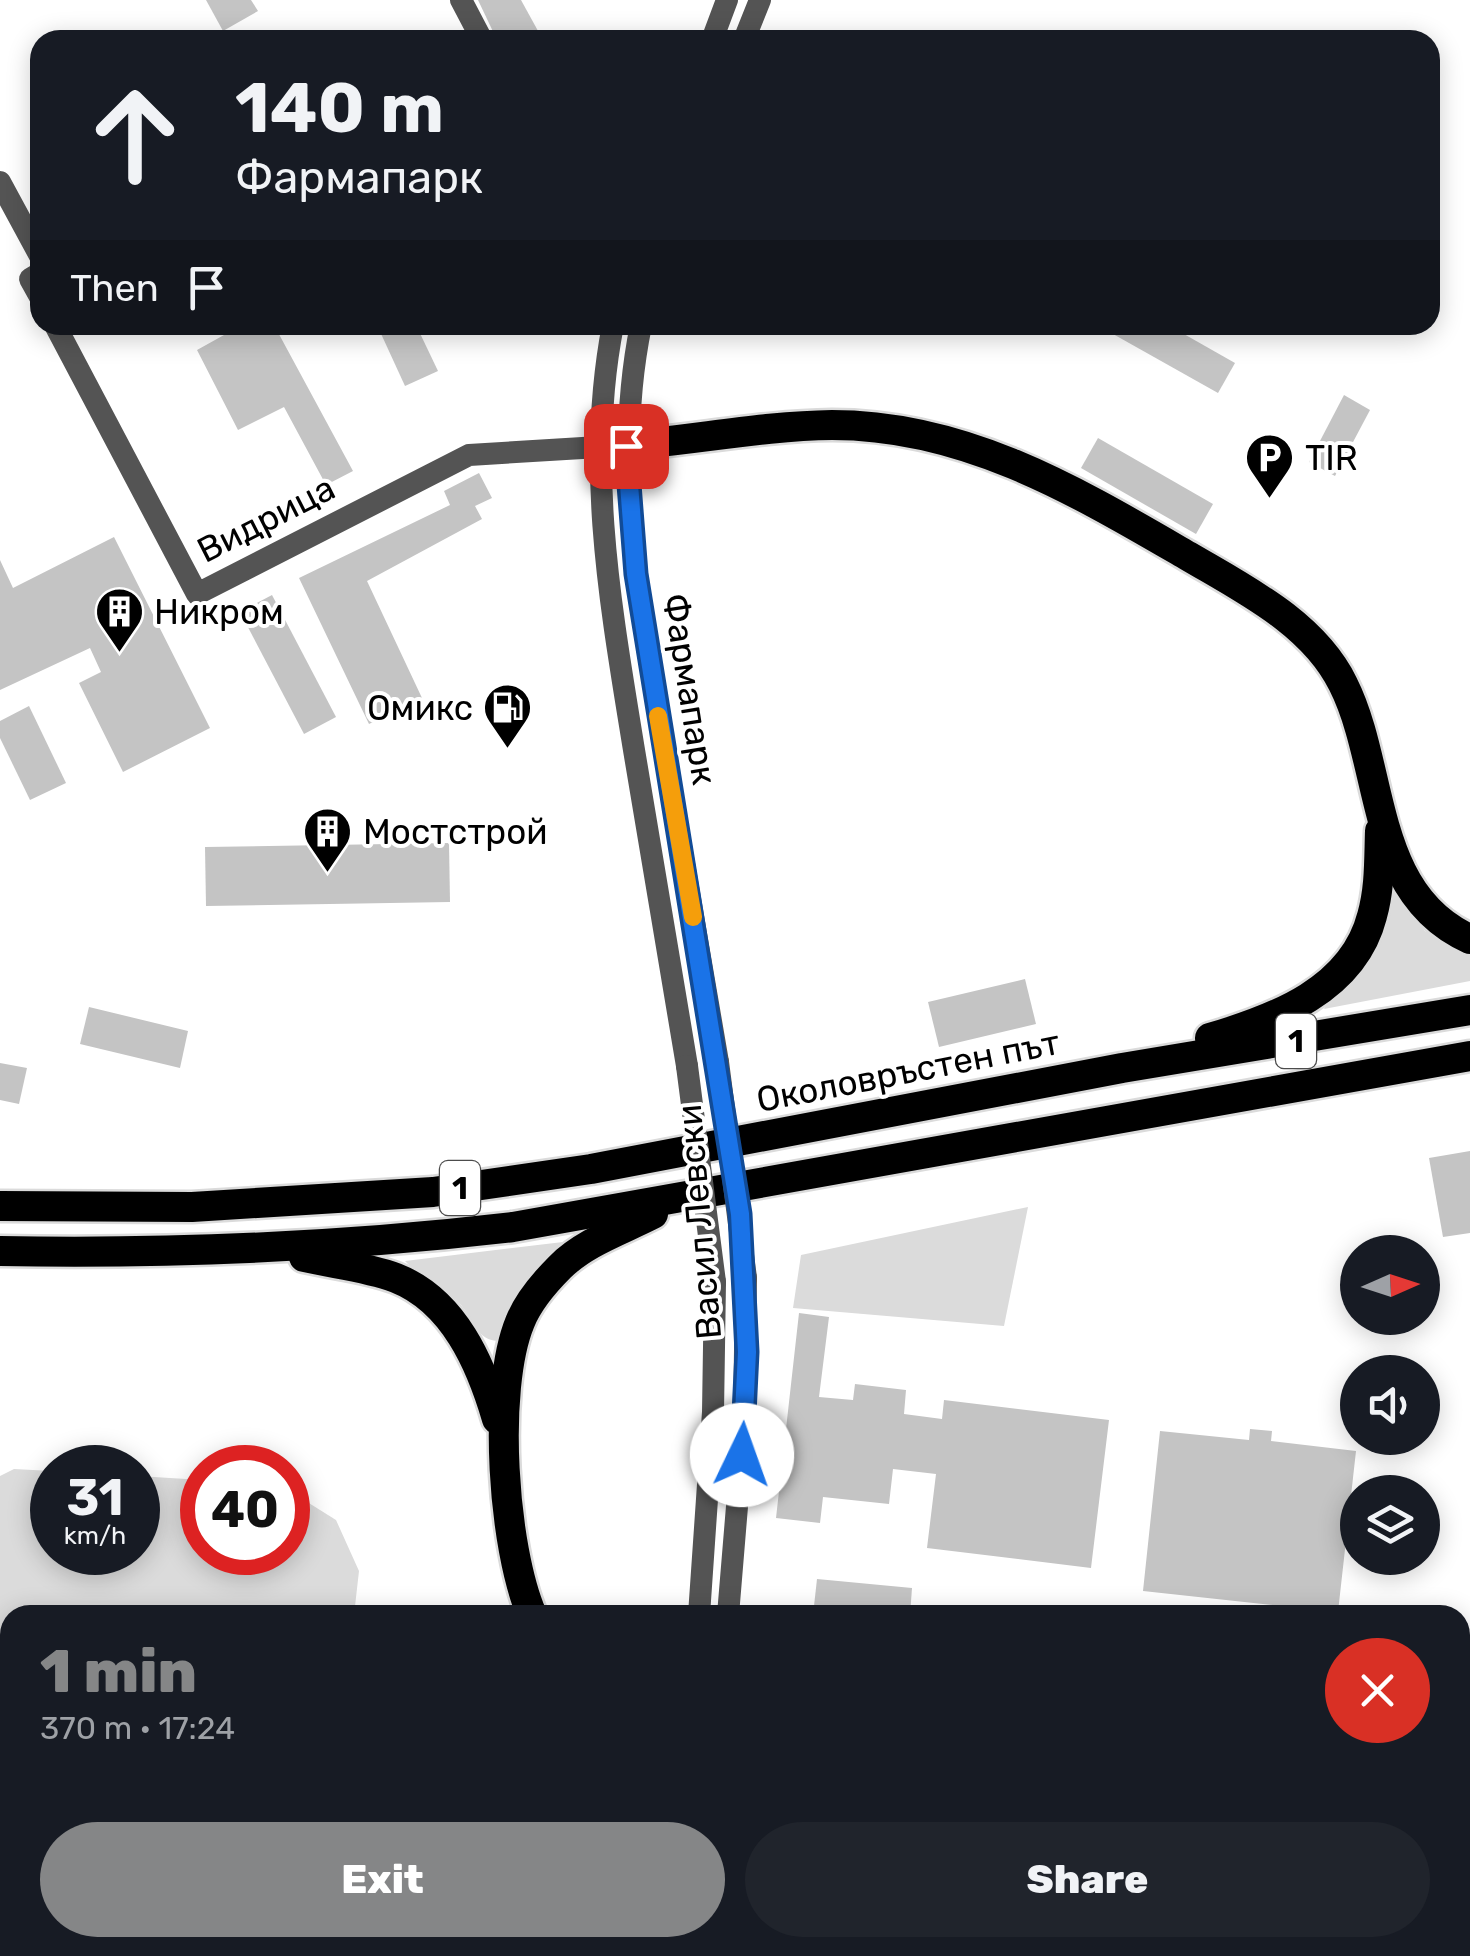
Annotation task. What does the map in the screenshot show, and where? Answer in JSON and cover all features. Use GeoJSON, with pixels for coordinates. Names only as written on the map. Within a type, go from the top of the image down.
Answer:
{"type":"FeatureCollection","features":[{"type":"Feature","properties":{"kind":"highway"},"geometry":{"type":"LineString","coordinates":[[613,447],[833,425],[930,436],[1028,468],[1221,576],[1282,614],[1315,642],[1343,684],[1358,728],[1380,822],[1408,882],[1432,913],[1470,938]]}},
{"type":"Feature","properties":{"kind":"highway"},"geometry":{"type":"LineString","coordinates":[[1122,1068],[1298,1007],[1331,980],[1371,922],[1378,888],[1380,822]]}},
{"type":"Feature","properties":{"kind":"highway","name":"Околовръстен път"},"geometry":{"type":"LineString","coordinates":[[0,1206],[192,1207],[432,1192],[732,1144],[1122,1068],[1470,1010]]}},
{"type":"Feature","properties":{"kind":"highway","name":"1"},"geometry":{"type":"LineString","coordinates":[[0,1250],[270,1249],[439,1236],[682,1200],[1470,1056]]}},
{"type":"Feature","properties":{"kind":"highway"},"geometry":{"type":"LineString","coordinates":[[528,1605],[515,1549],[503,1442],[510,1354],[520,1321],[563,1264],[590,1244],[682,1200]]}},
{"type":"Feature","properties":{"kind":"highway"},"geometry":{"type":"LineString","coordinates":[[270,1249],[398,1279],[434,1302],[457,1328],[475,1359],[503,1442]]}},
{"type":"Feature","properties":{"kind":"street"},"geometry":{"type":"LineString","coordinates":[[461,0],[477,30]]}},
{"type":"Feature","properties":{"kind":"street"},"geometry":{"type":"LineString","coordinates":[[716,30],[728,0]]}},
{"type":"Feature","properties":{"kind":"street"},"geometry":{"type":"LineString","coordinates":[[748,30],[760,0]]}},
{"type":"Feature","properties":{"kind":"street"},"geometry":{"type":"LineString","coordinates":[[0,182],[30,238]]}},
{"type":"Feature","properties":{"kind":"street","name":"Видрица"},"geometry":{"type":"LineString","coordinates":[[59,335],[197,594],[470,455],[613,447]]}},
{"type":"Feature","properties":{"kind":"street","name":"Фармапарк"},"geometry":{"type":"LineString","coordinates":[[614,335],[608,579],[687,1066]]}},
{"type":"Feature","properties":{"kind":"street","name":"Фармапарк"},"geometry":{"type":"LineString","coordinates":[[639,335],[628,403],[613,447],[718,1062]]}},
{"type":"Feature","properties":{"kind":"street","name":"Васил Левски"},"geometry":{"type":"LineString","coordinates":[[718,1062],[746,1278],[744,1422],[729,1605]]}},
{"type":"Feature","properties":{"kind":"street","name":"Васил Левски"},"geometry":{"type":"LineString","coordinates":[[687,1066],[715,1282],[713,1412],[700,1605]]}},
{"type":"Feature","properties":{"kind":"shaded area"},"geometry":{"type":"Polygon","coordinates":[[[1394,891],[1425,931],[1470,954],[1470,981],[1324,1009],[1394,891]]]}},
{"type":"Feature","properties":{"kind":"shaded area"},"geometry":{"type":"Polygon","coordinates":[[[1028,1207],[1004,1326],[793,1308],[801,1255],[1028,1207]]]}},
{"type":"Feature","properties":{"kind":"shaded area"},"geometry":{"type":"Polygon","coordinates":[[[563,1242],[499,1341],[481,1334],[455,1298],[405,1261],[563,1242]]]}},
{"type":"Feature","properties":{"kind":"shaded area"},"geometry":{"type":"Polygon","coordinates":[[[14,1469],[30,1470],[30,1575],[160,1575],[160,1477],[180,1479],[180,1575],[310,1575],[310,1504],[336,1520],[359,1571],[355,1605],[0,1605],[0,1476],[14,1469]]]}},
{"type":"Feature","properties":{"kind":"building"},"geometry":{"type":"Polygon","coordinates":[[[206,0],[251,0],[258,11],[222,30],[206,0]]]}},
{"type":"Feature","properties":{"kind":"building"},"geometry":{"type":"Polygon","coordinates":[[[478,0],[521,0],[538,30],[492,30],[478,0]]]}},
{"type":"Feature","properties":{"kind":"building"},"geometry":{"type":"Polygon","coordinates":[[[224,335],[279,335],[353,471],[326,485],[284,407],[238,430],[197,350],[224,335]]]}},
{"type":"Feature","properties":{"kind":"building"},"geometry":{"type":"Polygon","coordinates":[[[382,335],[421,335],[438,371],[405,386],[382,335]]]}},
{"type":"Feature","properties":{"kind":"building"},"geometry":{"type":"Polygon","coordinates":[[[1115,335],[1186,335],[1235,363],[1218,393],[1115,335]]]}},
{"type":"Feature","properties":{"kind":"building"},"geometry":{"type":"Polygon","coordinates":[[[1344,395],[1370,410],[1335,476],[1309,462],[1344,395]]]}},
{"type":"Feature","properties":{"kind":"building"},"geometry":{"type":"Polygon","coordinates":[[[1098,438],[1213,504],[1196,534],[1081,468],[1098,438]]]}},
{"type":"Feature","properties":{"kind":"building"},"geometry":{"type":"Polygon","coordinates":[[[479,473],[492,498],[475,506],[482,519],[367,581],[422,698],[369,724],[299,578],[450,505],[444,491],[479,473]]]}},
{"type":"Feature","properties":{"kind":"building","name":"Никром"},"geometry":{"type":"Polygon","coordinates":[[[114,537],[210,728],[123,772],[79,683],[101,672],[90,648],[0,690],[0,560],[13,588],[114,537]]]}},
{"type":"Feature","properties":{"kind":"building"},"geometry":{"type":"Polygon","coordinates":[[[272,595],[336,717],[304,734],[240,612],[272,595]]]}},
{"type":"Feature","properties":{"kind":"building"},"geometry":{"type":"Polygon","coordinates":[[[29,706],[66,783],[30,800],[0,738],[0,721],[29,706]]]}},
{"type":"Feature","properties":{"kind":"building","name":"Мостстрой"},"geometry":{"type":"Polygon","coordinates":[[[449,843],[450,902],[206,906],[205,847],[449,843]]]}},
{"type":"Feature","properties":{"kind":"building"},"geometry":{"type":"Polygon","coordinates":[[[1025,979],[1036,1024],[939,1047],[928,1002],[1025,979]]]}},
{"type":"Feature","properties":{"kind":"building"},"geometry":{"type":"Polygon","coordinates":[[[89,1007],[188,1031],[180,1068],[80,1044],[89,1007]]]}},
{"type":"Feature","properties":{"kind":"building"},"geometry":{"type":"Polygon","coordinates":[[[0,1063],[27,1068],[19,1104],[0,1100],[0,1063]]]}},
{"type":"Feature","properties":{"kind":"building"},"geometry":{"type":"Polygon","coordinates":[[[1470,1151],[1470,1233],[1443,1237],[1429,1158],[1470,1151]]]}},
{"type":"Feature","properties":{"kind":"building"},"geometry":{"type":"Polygon","coordinates":[[[799,1313],[829,1317],[819,1397],[853,1400],[855,1384],[906,1390],[904,1414],[942,1419],[944,1400],[1109,1420],[1091,1568],[927,1548],[936,1474],[893,1469],[889,1504],[823,1497],[820,1523],[776,1518],[799,1313]]]}},
{"type":"Feature","properties":{"kind":"building"},"geometry":{"type":"Polygon","coordinates":[[[1250,1429],[1272,1431],[1271,1441],[1340,1449],[1340,1455],[1356,1455],[1353,1475],[1340,1475],[1342,1575],[1339,1605],[1273,1605],[1143,1591],[1160,1431],[1249,1440],[1250,1429]]]}},
{"type":"Feature","properties":{"kind":"building"},"geometry":{"type":"Polygon","coordinates":[[[817,1579],[912,1588],[911,1605],[814,1605],[817,1579]]]}},
{"type":"Feature","properties":{"kind":"slow traffic"},"geometry":{"type":"LineString","coordinates":[[658,716],[693,917]]}},
{"type":"Feature","properties":{"kind":"place","name":"TIR"},"geometry":{"type":"Point","coordinates":[1270,500]}},
{"type":"Feature","properties":{"kind":"place","name":"Никром"},"geometry":{"type":"Point","coordinates":[119,654]}},
{"type":"Feature","properties":{"kind":"place","name":"Омикс"},"geometry":{"type":"Point","coordinates":[508,750]}},
{"type":"Feature","properties":{"kind":"place","name":"Мостстрой"},"geometry":{"type":"Point","coordinates":[328,874]}},
{"type":"Feature","properties":{"kind":"route"},"geometry":{"type":"LineString","coordinates":[[626,446],[636,574],[740,1214],[747,1352],[742,1455]]}}]}
